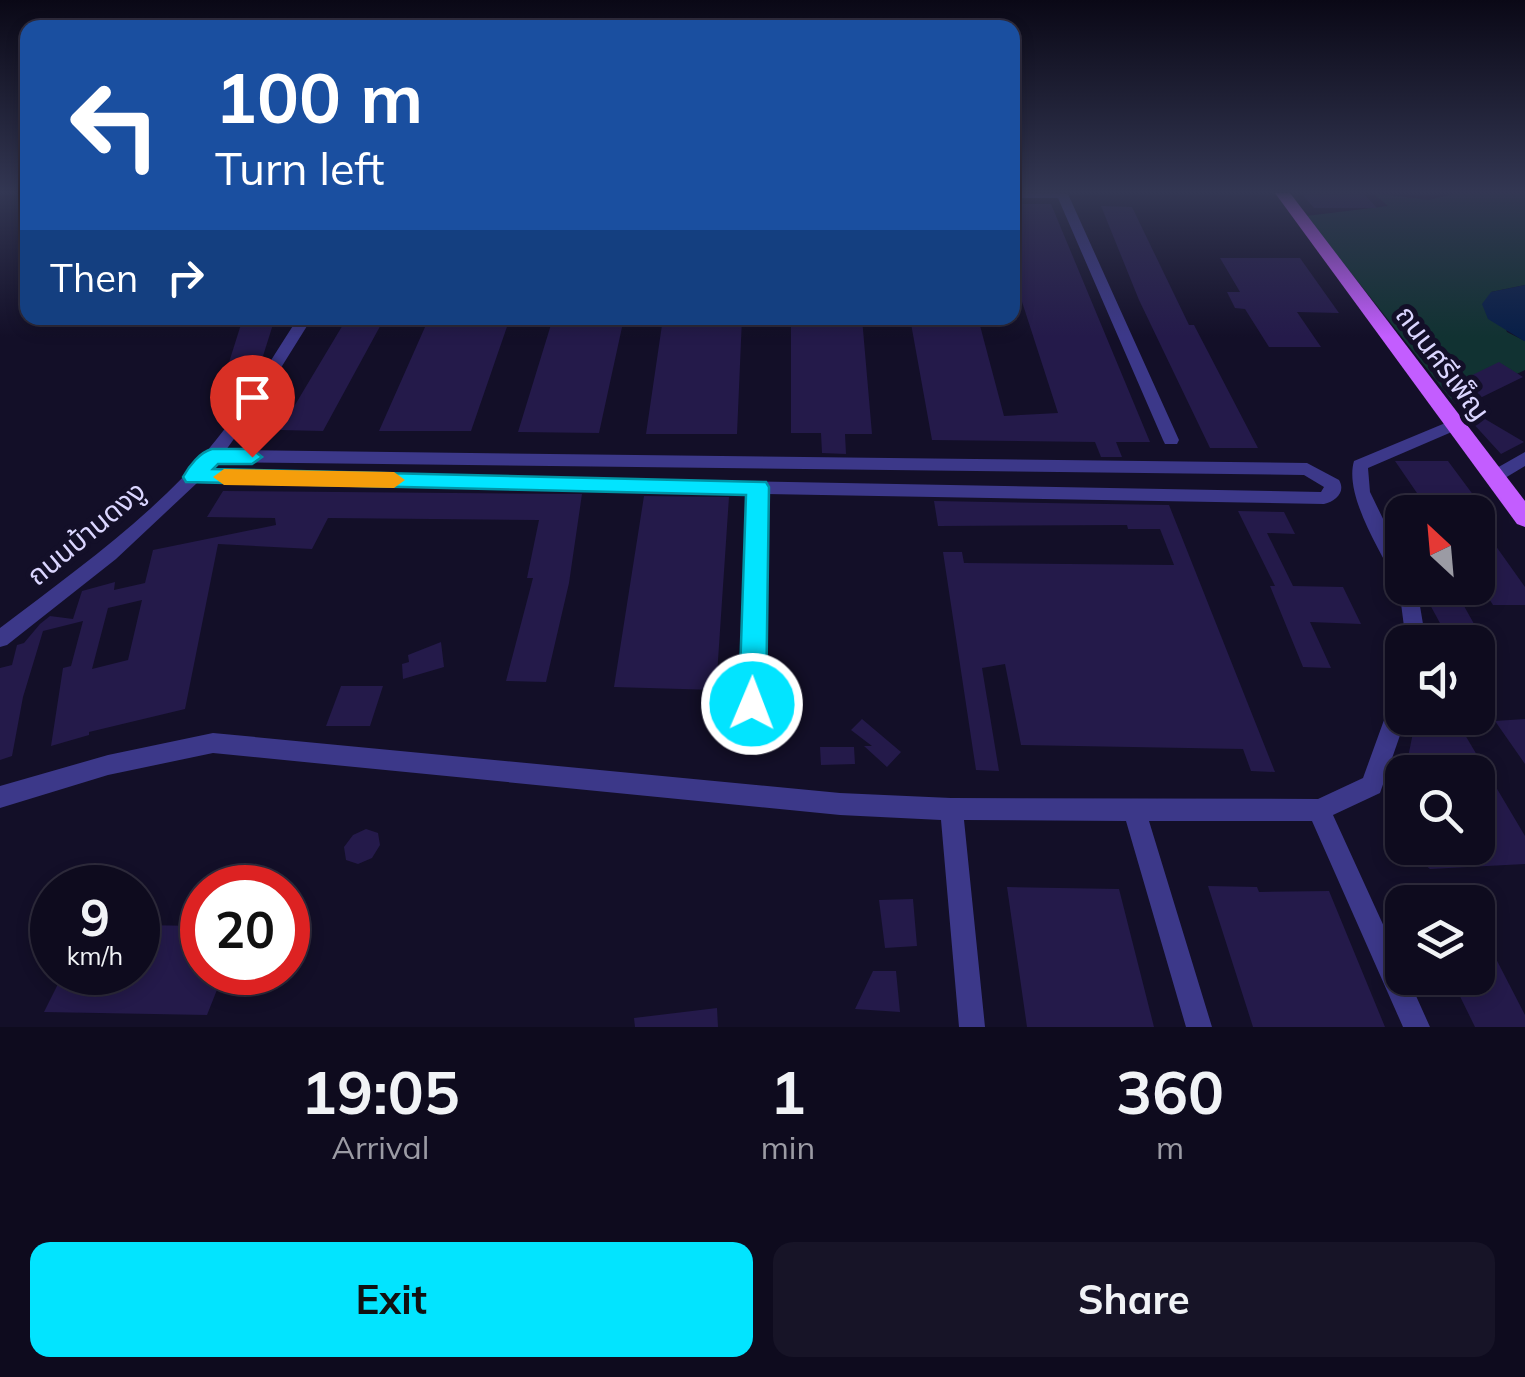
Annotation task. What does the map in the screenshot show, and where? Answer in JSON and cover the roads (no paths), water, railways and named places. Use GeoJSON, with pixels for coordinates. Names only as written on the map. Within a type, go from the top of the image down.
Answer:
{"type":"FeatureCollection","features":[{"type":"Feature","properties":{"kind":"main road","name":"ถนนศรีเพ็ญ"},"geometry":{"type":"LineString","coordinates":[[1318,241],[1525,518]]}},
{"type":"Feature","properties":{"kind":"street"},"geometry":{"type":"LineString","coordinates":[[1083,241],[1171,440]]}},
{"type":"Feature","properties":{"kind":"street","name":"ถนนบ้านดงงู"},"geometry":{"type":"LineString","coordinates":[[0,639],[120,545],[194,477],[299,325]]}},
{"type":"Feature","properties":{"kind":"street"},"geometry":{"type":"LineString","coordinates":[[1332,484],[1360,465],[1454,424]]}},
{"type":"Feature","properties":{"kind":"street"},"geometry":{"type":"LineString","coordinates":[[212,456],[1306,469],[1332,484]]}},
{"type":"Feature","properties":{"kind":"street"},"geometry":{"type":"LineString","coordinates":[[1494,477],[1525,458]]}},
{"type":"Feature","properties":{"kind":"street"},"geometry":{"type":"LineString","coordinates":[[1360,465],[1362,492],[1385,540]]}},
{"type":"Feature","properties":{"kind":"street"},"geometry":{"type":"LineString","coordinates":[[194,477],[1324,498],[1332,493],[1332,484]]}},
{"type":"Feature","properties":{"kind":"street"},"geometry":{"type":"LineString","coordinates":[[752,704],[758,487]]}},
{"type":"Feature","properties":{"kind":"street"},"geometry":{"type":"LineString","coordinates":[[0,796],[108,765],[213,743],[840,804],[950,809],[1319,810],[1372,785],[1389,735]]}},
{"type":"Feature","properties":{"kind":"street"},"geometry":{"type":"LineString","coordinates":[[950,809],[972,1027]]}},
{"type":"Feature","properties":{"kind":"street"},"geometry":{"type":"LineString","coordinates":[[1134,810],[1199,1027]]}},
{"type":"Feature","properties":{"kind":"street"},"geometry":{"type":"LineString","coordinates":[[1319,810],[1417,1027]]}},
{"type":"Feature","properties":{"kind":"water"},"geometry":{"type":"Polygon","coordinates":[[[1525,285],[1524,341],[1488,319],[1482,304],[1491,292],[1525,285]]]}}]}
